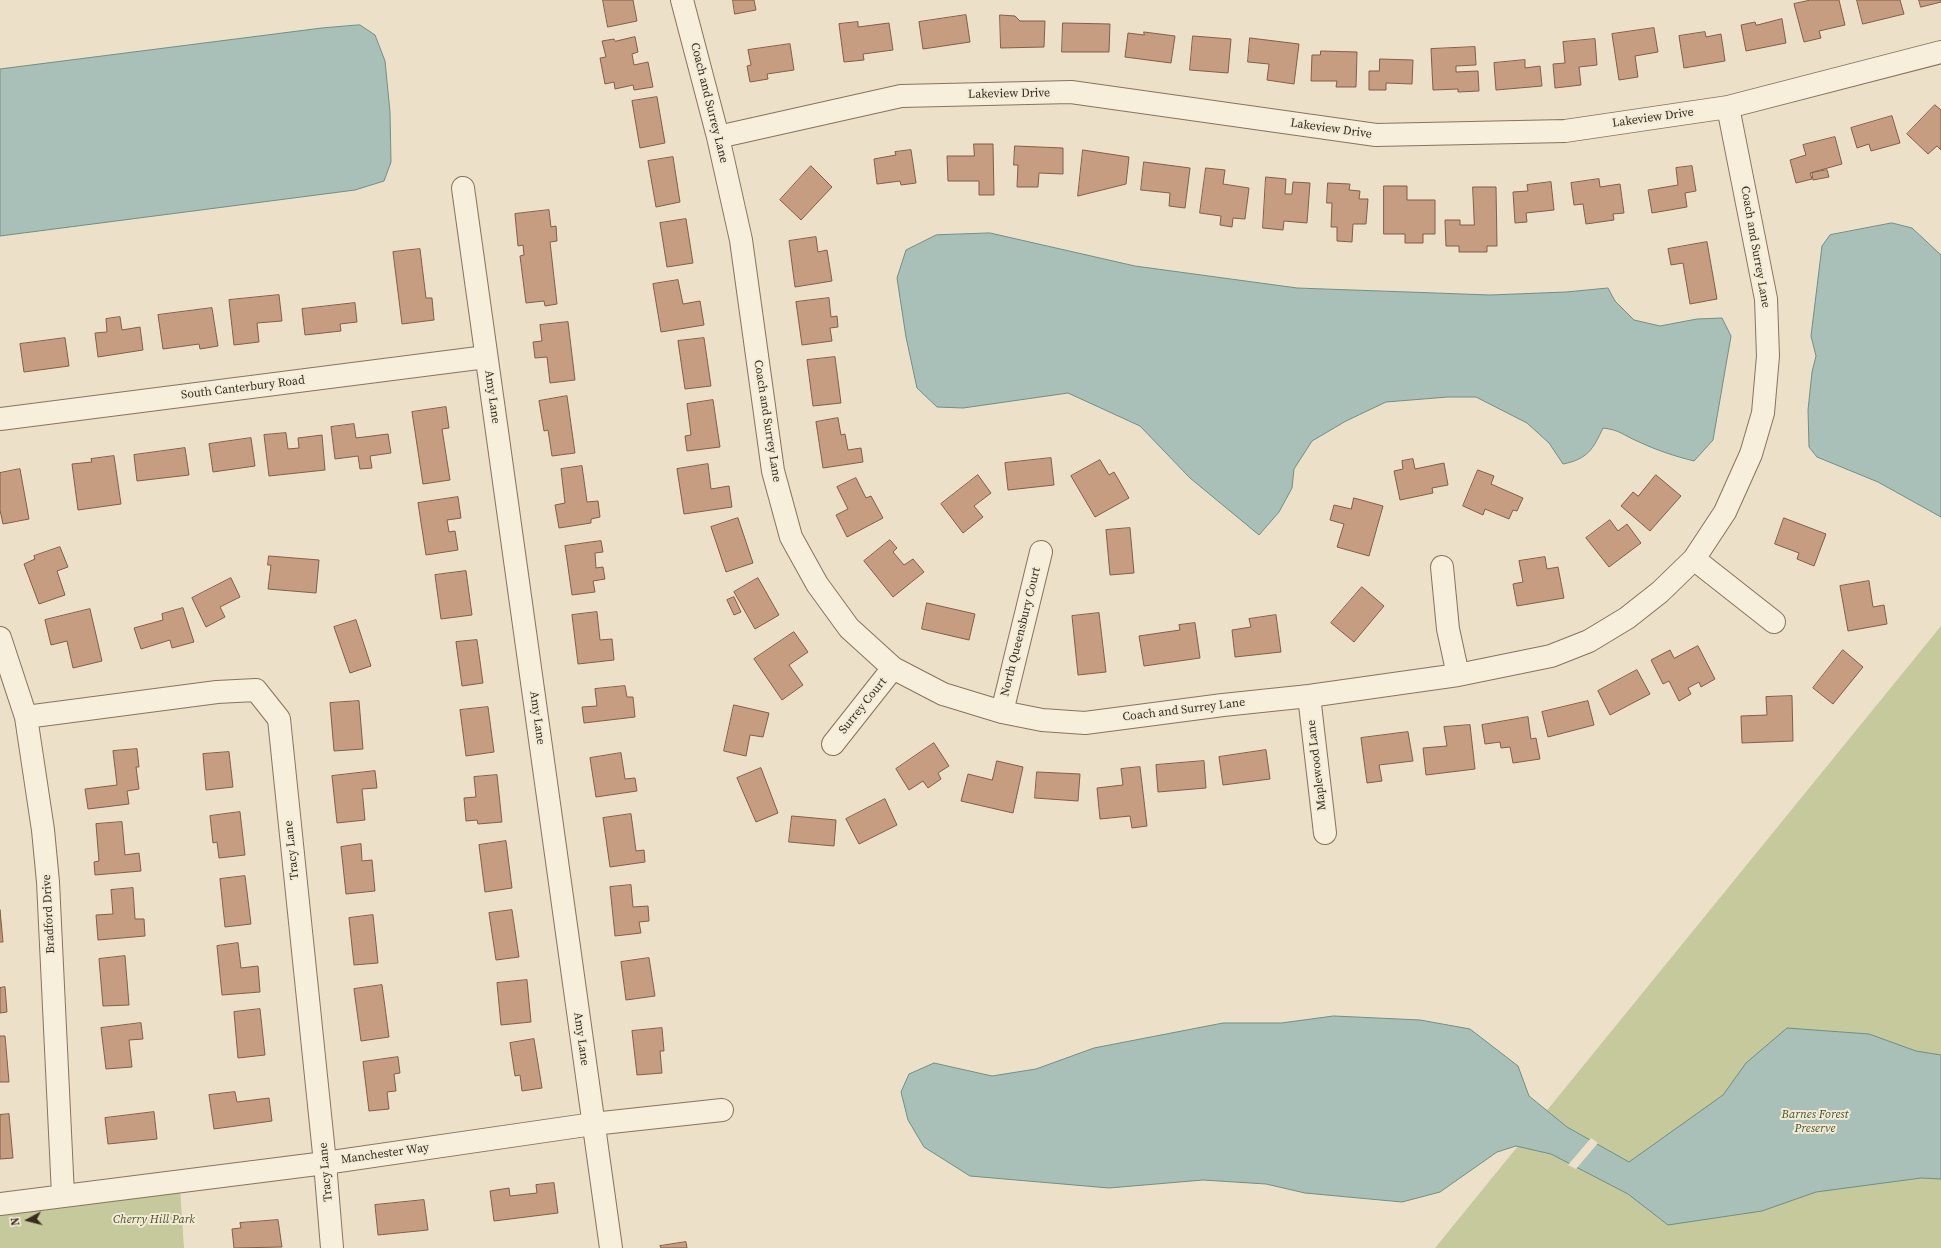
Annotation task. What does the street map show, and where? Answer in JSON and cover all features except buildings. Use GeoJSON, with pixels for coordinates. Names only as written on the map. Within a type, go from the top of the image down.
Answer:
{"type":"FeatureCollection","features":[{"type":"Feature","properties":{"kind":"street","name":"Coach and Surrey Lane"},"geometry":{"type":"LineString","coordinates":[[682,0],[718,138],[740,240],[773,471],[791,537],[817,584],[849,628],[893,668],[943,694],[1002,712],[1042,720],[1085,722],[1223,704],[1309,696],[1458,675],[1551,656],[1589,641],[1627,618],[1660,592],[1694,559],[1725,512],[1751,454],[1763,413],[1768,356],[1766,299],[1728,107]]}},
{"type":"Feature","properties":{"kind":"street","name":"Lakeview Drive"},"geometry":{"type":"LineString","coordinates":[[718,138],[901,96],[1071,92],[1376,135],[1565,131],[1728,107],[1941,52]]}},
{"type":"Feature","properties":{"kind":"street","name":"Amy Lane"},"geometry":{"type":"LineString","coordinates":[[463,188],[611,1248]]}},
{"type":"Feature","properties":{"kind":"street","name":"South Canterbury Road"},"geometry":{"type":"LineString","coordinates":[[0,419],[486,357]]}},
{"type":"Feature","properties":{"kind":"street","name":"North Queensbury Court"},"geometry":{"type":"LineString","coordinates":[[1002,712],[1041,552]]}},
{"type":"Feature","properties":{"kind":"street"},"geometry":{"type":"LineString","coordinates":[[1694,559],[1774,622]]}},
{"type":"Feature","properties":{"kind":"street"},"geometry":{"type":"LineString","coordinates":[[1442,567],[1448,629],[1458,675]]}},
{"type":"Feature","properties":{"kind":"street","name":"Bradford Drive"},"geometry":{"type":"LineString","coordinates":[[0,638],[26,717],[43,830],[48,882],[63,1195]]}},
{"type":"Feature","properties":{"kind":"street","name":"Surrey Court"},"geometry":{"type":"LineString","coordinates":[[833,744],[893,668]]}},
{"type":"Feature","properties":{"kind":"street","name":"Tracy Lane"},"geometry":{"type":"LineString","coordinates":[[26,717],[217,692],[256,690],[279,719],[326,1163],[332,1248]]}},
{"type":"Feature","properties":{"kind":"street","name":"Maplewood Lane"},"geometry":{"type":"LineString","coordinates":[[1309,696],[1325,833]]}},
{"type":"Feature","properties":{"kind":"street","name":"Manchester Way"},"geometry":{"type":"LineString","coordinates":[[0,1204],[326,1163],[593,1124],[722,1110]]}},
{"type":"Feature","properties":{"kind":"green space","name":"Barnes Forest Preserve"},"geometry":{"type":"Polygon","coordinates":[[[1941,626],[1941,1248],[1435,1248],[1941,626]]]}},
{"type":"Feature","properties":{"kind":"green space","name":"Cherry Hill Park"},"geometry":{"type":"Polygon","coordinates":[[[180,1188],[184,1248],[0,1248],[0,1210],[180,1188]]]}},
{"type":"Feature","properties":{"kind":"water"},"geometry":{"type":"Polygon","coordinates":[[[360,25],[375,35],[385,61],[390,112],[391,162],[384,181],[355,190],[0,236],[0,69],[322,28],[360,25]]]}},
{"type":"Feature","properties":{"kind":"water"},"geometry":{"type":"Polygon","coordinates":[[[1892,223],[1912,228],[1941,255],[1941,517],[1878,482],[1817,457],[1809,447],[1808,410],[1812,372],[1816,356],[1811,336],[1822,246],[1830,235],[1892,223]]]}},
{"type":"Feature","properties":{"kind":"water"},"geometry":{"type":"Polygon","coordinates":[[[990,233],[1135,266],[1297,288],[1490,295],[1566,292],[1608,288],[1615,301],[1634,320],[1660,326],[1697,319],[1722,318],[1731,336],[1713,440],[1694,461],[1658,450],[1618,431],[1603,428],[1589,452],[1578,459],[1563,464],[1549,443],[1527,423],[1476,397],[1448,397],[1386,402],[1346,421],[1312,441],[1294,469],[1292,488],[1279,512],[1259,535],[1190,478],[1140,426],[1068,393],[963,408],[937,407],[917,388],[906,337],[897,278],[906,250],[936,235],[990,233]]]}},
{"type":"Feature","properties":{"kind":"water"},"geometry":{"type":"Polygon","coordinates":[[[1334,1016],[1420,1020],[1470,1029],[1518,1066],[1529,1096],[1567,1127],[1629,1162],[1723,1095],[1746,1063],[1787,1028],[1869,1034],[1916,1051],[1941,1055],[1941,1179],[1921,1178],[1816,1192],[1762,1211],[1668,1225],[1628,1194],[1551,1154],[1516,1146],[1497,1152],[1440,1192],[1402,1202],[1305,1193],[1266,1184],[1203,1180],[1109,1188],[970,1176],[924,1147],[908,1120],[901,1092],[909,1074],[934,1063],[992,1076],[1036,1069],[1094,1048],[1223,1023],[1281,1023],[1334,1016]]]}},
{"type":"Feature","properties":{"kind":"pier"},"geometry":{"type":"Polygon","coordinates":[[[1591,1138],[1598,1143],[1576,1169],[1568,1165],[1591,1138]]]}}]}
